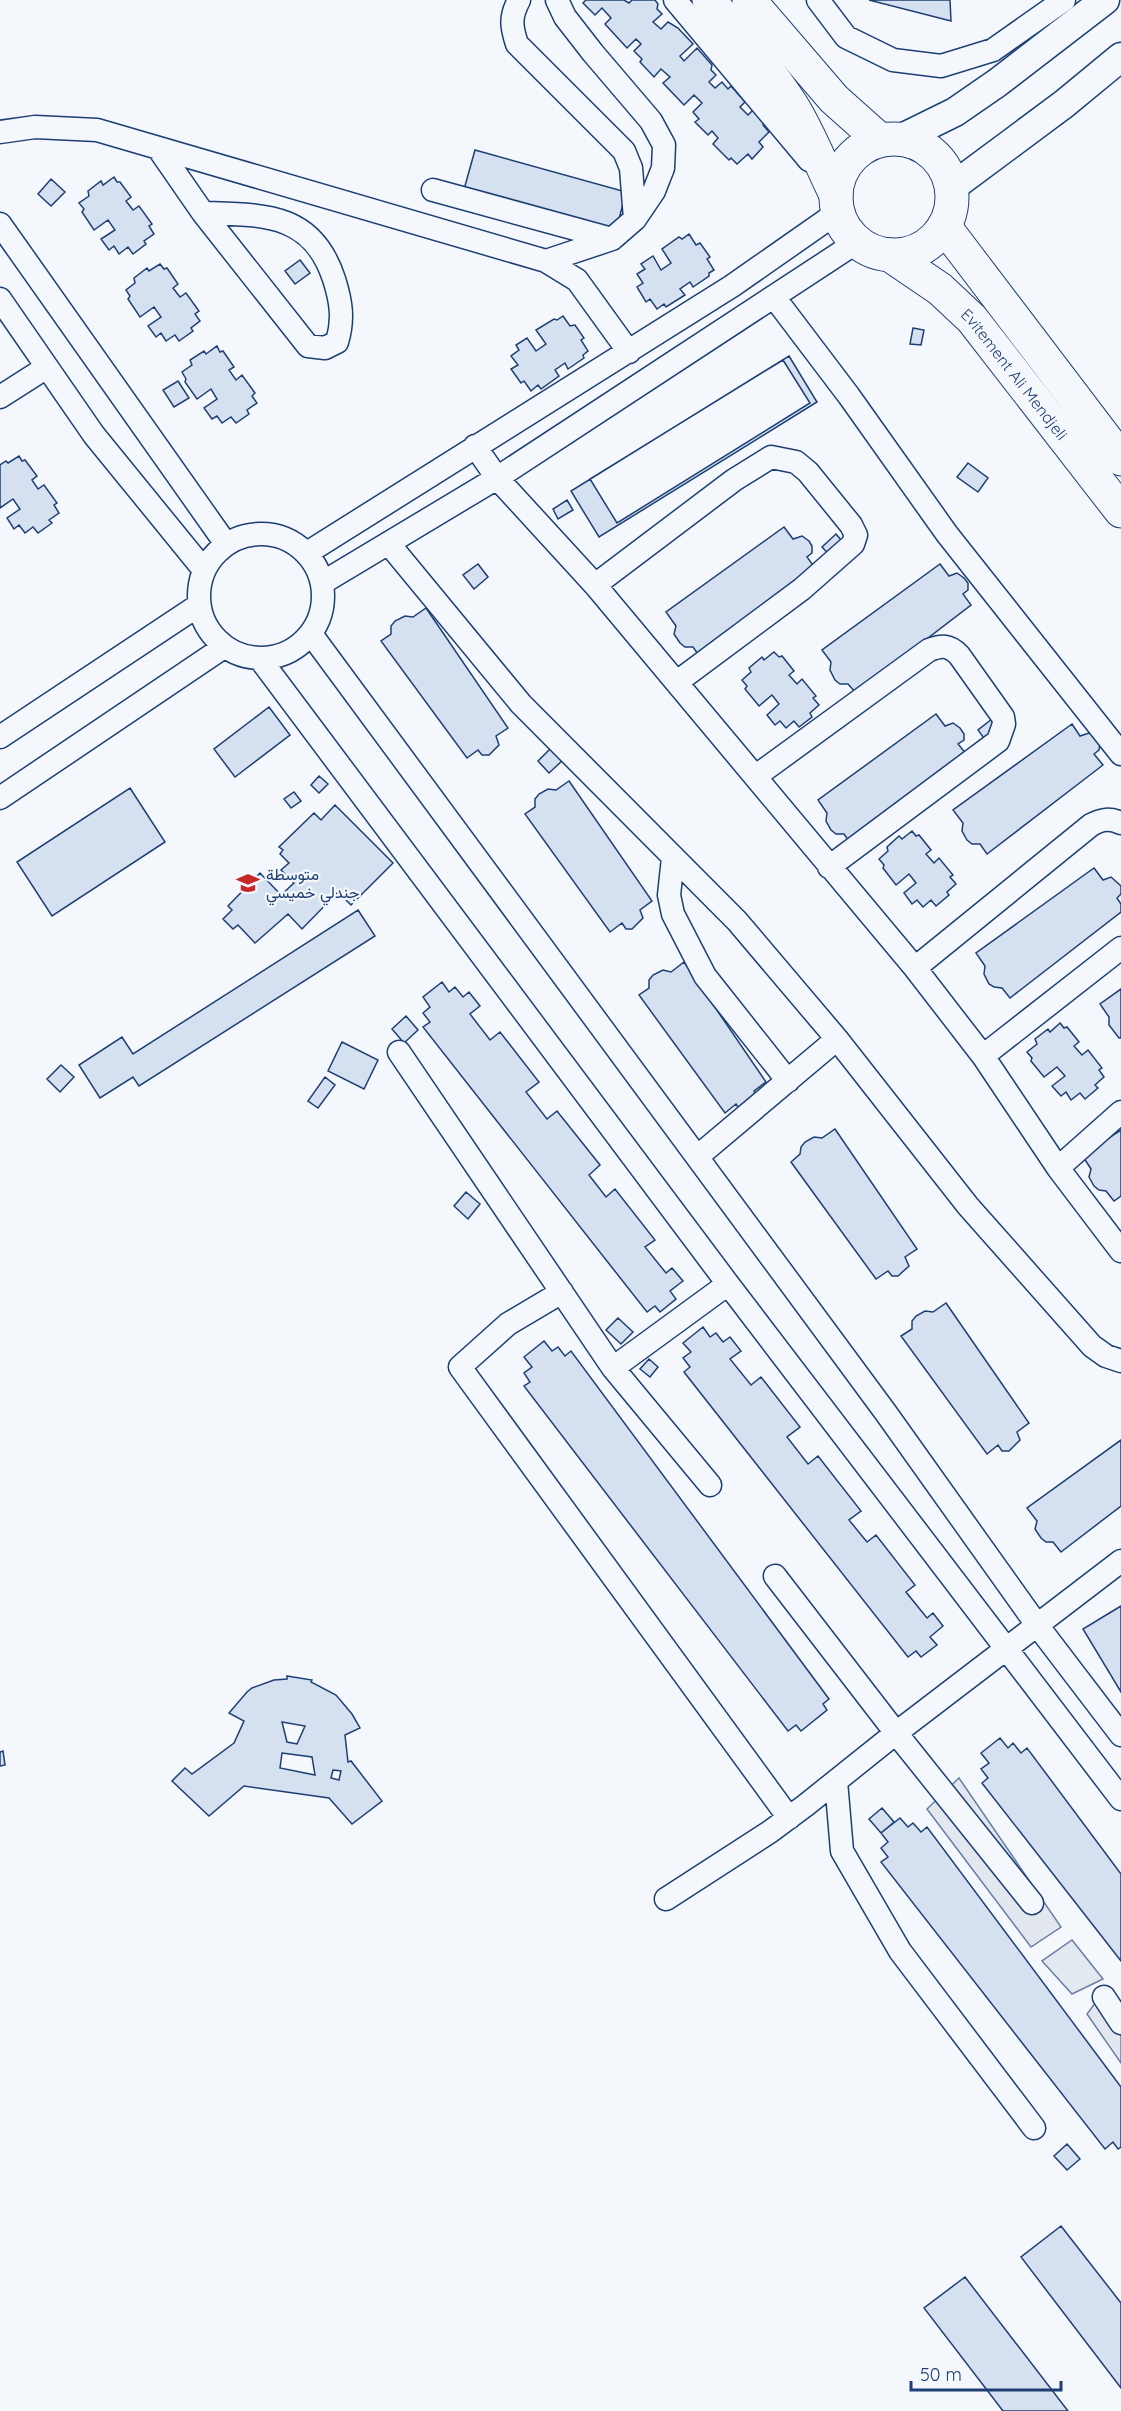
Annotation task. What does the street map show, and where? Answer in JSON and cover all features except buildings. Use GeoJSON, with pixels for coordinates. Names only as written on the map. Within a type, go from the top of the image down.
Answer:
{"type":"FeatureCollection","features":[{"type":"Feature","properties":{"kind":"highway"},"geometry":{"type":"LineString","coordinates":[[709,0],[757,56],[791,104],[804,126],[837,204],[845,229],[857,242],[872,251],[890,255],[906,254],[921,248],[934,239],[944,226],[951,208],[951,188],[947,173],[934,155],[915,142],[890,140],[863,148],[849,160],[839,176],[837,204]]}},
{"type":"Feature","properties":{"kind":"highway"},"geometry":{"type":"LineString","coordinates":[[750,0],[834,99],[890,140]]}},
{"type":"Feature","properties":{"kind":"highway","name":"Evitement Ali Mendjeli"},"geometry":{"type":"LineString","coordinates":[[944,226],[1121,459]]}},
{"type":"Feature","properties":{"kind":"highway","name":"Evitement Ali Mendjeli"},"geometry":{"type":"LineString","coordinates":[[890,255],[940,289],[972,319],[1121,511]]}},
{"type":"Feature","properties":{"kind":"main road"},"geometry":{"type":"LineString","coordinates":[[890,140],[956,112],[1105,0]]}},
{"type":"Feature","properties":{"kind":"main road"},"geometry":{"type":"LineString","coordinates":[[951,188],[1064,104],[1121,57]]}},
{"type":"Feature","properties":{"kind":"street"},"geometry":{"type":"LineString","coordinates":[[519,0],[513,12],[511,26],[517,44],[624,151],[631,168],[635,219]]}},
{"type":"Feature","properties":{"kind":"street"},"geometry":{"type":"LineString","coordinates":[[546,261],[612,239],[635,219],[654,190],[663,168],[664,145],[651,121],[565,17],[557,0]]}},
{"type":"Feature","properties":{"kind":"street"},"geometry":{"type":"LineString","coordinates":[[307,553],[732,286],[837,204],[784,128],[675,0]]}},
{"type":"Feature","properties":{"kind":"street"},"geometry":{"type":"LineString","coordinates":[[818,0],[846,37],[894,60],[941,66],[993,50],[1064,0]]}},
{"type":"Feature","properties":{"kind":"street"},"geometry":{"type":"LineString","coordinates":[[0,132],[35,127],[97,130],[546,261],[577,280],[629,352]]}},
{"type":"Feature","properties":{"kind":"street"},"geometry":{"type":"LineString","coordinates":[[158,148],[203,213],[308,346],[325,348],[337,342],[341,328],[342,303],[331,270],[310,236],[281,220],[252,214],[203,213]]}},
{"type":"Feature","properties":{"kind":"street"},"geometry":{"type":"LineString","coordinates":[[433,190],[612,239]]}},
{"type":"Feature","properties":{"kind":"street"},"geometry":{"type":"LineString","coordinates":[[0,224],[226,544]]}},
{"type":"Feature","properties":{"kind":"street"},"geometry":{"type":"LineString","coordinates":[[322,583],[497,478],[857,242]]}},
{"type":"Feature","properties":{"kind":"street"},"geometry":{"type":"LineString","coordinates":[[774,297],[849,396],[947,534],[1121,754]]}},
{"type":"Feature","properties":{"kind":"street"},"geometry":{"type":"LineString","coordinates":[[0,299],[94,435],[204,570]]}},
{"type":"Feature","properties":{"kind":"street"},"geometry":{"type":"LineString","coordinates":[[0,397],[47,367]]}},
{"type":"Feature","properties":{"kind":"street"},"geometry":{"type":"LineString","coordinates":[[475,446],[497,478],[595,585],[915,968],[983,1056],[1058,1168],[1121,1251]]}},
{"type":"Feature","properties":{"kind":"street"},"geometry":{"type":"LineString","coordinates":[[595,585],[734,480],[771,456],[796,462],[808,472],[851,525],[856,535],[853,544],[802,589],[676,682]]}},
{"type":"Feature","properties":{"kind":"street"},"geometry":{"type":"LineString","coordinates":[[261,533],[278,535],[294,542],[307,553],[317,567],[324,601],[311,634],[297,648],[279,656],[260,659],[241,656],[224,647],[212,635],[203,621],[199,605],[199,587],[204,570],[213,555],[226,544],[244,536],[261,533]]}},
{"type":"Feature","properties":{"kind":"street"},"geometry":{"type":"LineString","coordinates":[[389,544],[521,704],[737,921],[837,1039],[975,1215],[1092,1346],[1106,1356],[1121,1360]]}},
{"type":"Feature","properties":{"kind":"street"},"geometry":{"type":"LineString","coordinates":[[0,736],[199,605]]}},
{"type":"Feature","properties":{"kind":"street"},"geometry":{"type":"LineString","coordinates":[[311,634],[886,1413],[1037,1625],[1121,1735]]}},
{"type":"Feature","properties":{"kind":"street"},"geometry":{"type":"LineString","coordinates":[[756,776],[929,650],[942,646],[951,648],[959,655],[1003,717],[1004,724],[998,741],[829,867]]}},
{"type":"Feature","properties":{"kind":"street"},"geometry":{"type":"LineString","coordinates":[[0,798],[224,647]]}},
{"type":"Feature","properties":{"kind":"street"},"geometry":{"type":"LineString","coordinates":[[260,659],[728,1284],[1121,1799]]}},
{"type":"Feature","properties":{"kind":"street"},"geometry":{"type":"LineString","coordinates":[[915,968],[1099,820],[1112,819],[1121,823]]}},
{"type":"Feature","properties":{"kind":"street"},"geometry":{"type":"LineString","coordinates":[[673,858],[669,895],[673,914],[705,976],[788,1081]]}},
{"type":"Feature","properties":{"kind":"street"},"geometry":{"type":"LineString","coordinates":[[983,1056],[1121,948]]}},
{"type":"Feature","properties":{"kind":"street"},"geometry":{"type":"LineString","coordinates":[[697,1157],[837,1039]]}},
{"type":"Feature","properties":{"kind":"street"},"geometry":{"type":"LineString","coordinates":[[399,1052],[613,1368],[710,1485]]}},
{"type":"Feature","properties":{"kind":"street"},"geometry":{"type":"LineString","coordinates":[[1058,1168],[1121,1112]]}},
{"type":"Feature","properties":{"kind":"street"},"geometry":{"type":"LineString","coordinates":[[613,1368],[728,1284]]}},
{"type":"Feature","properties":{"kind":"street"},"geometry":{"type":"LineString","coordinates":[[562,1292],[508,1324],[460,1366],[789,1818]]}},
{"type":"Feature","properties":{"kind":"street"},"geometry":{"type":"LineString","coordinates":[[666,1899],[789,1818],[1121,1561]]}},
{"type":"Feature","properties":{"kind":"street"},"geometry":{"type":"LineString","coordinates":[[775,1576],[896,1733],[1032,1903]]}},
{"type":"Feature","properties":{"kind":"street"},"geometry":{"type":"LineString","coordinates":[[836,1781],[842,1851],[900,1951],[1034,2128]]}},
{"type":"Feature","properties":{"kind":"street"},"geometry":{"type":"LineString","coordinates":[[1104,1997],[1121,2023]]}},
{"type":"Feature","properties":{"kind":"shaded area"},"geometry":{"type":"Polygon","coordinates":[[[959,1778],[1061,1927],[1031,1947],[927,1809],[959,1778]]]}},
{"type":"Feature","properties":{"kind":"shaded area"},"geometry":{"type":"Polygon","coordinates":[[[1072,1940],[1103,1979],[1072,1994],[1042,1961],[1072,1940]]]}},
{"type":"Feature","properties":{"kind":"shaded area"},"geometry":{"type":"Polygon","coordinates":[[[1108,1986],[1121,2003],[1121,2063],[1087,2014],[1108,1986]]]}},
{"type":"Feature","properties":{"kind":"place","name":"متوسطة جندلي خميسي"},"geometry":{"type":"Point","coordinates":[248,883]}}]}
